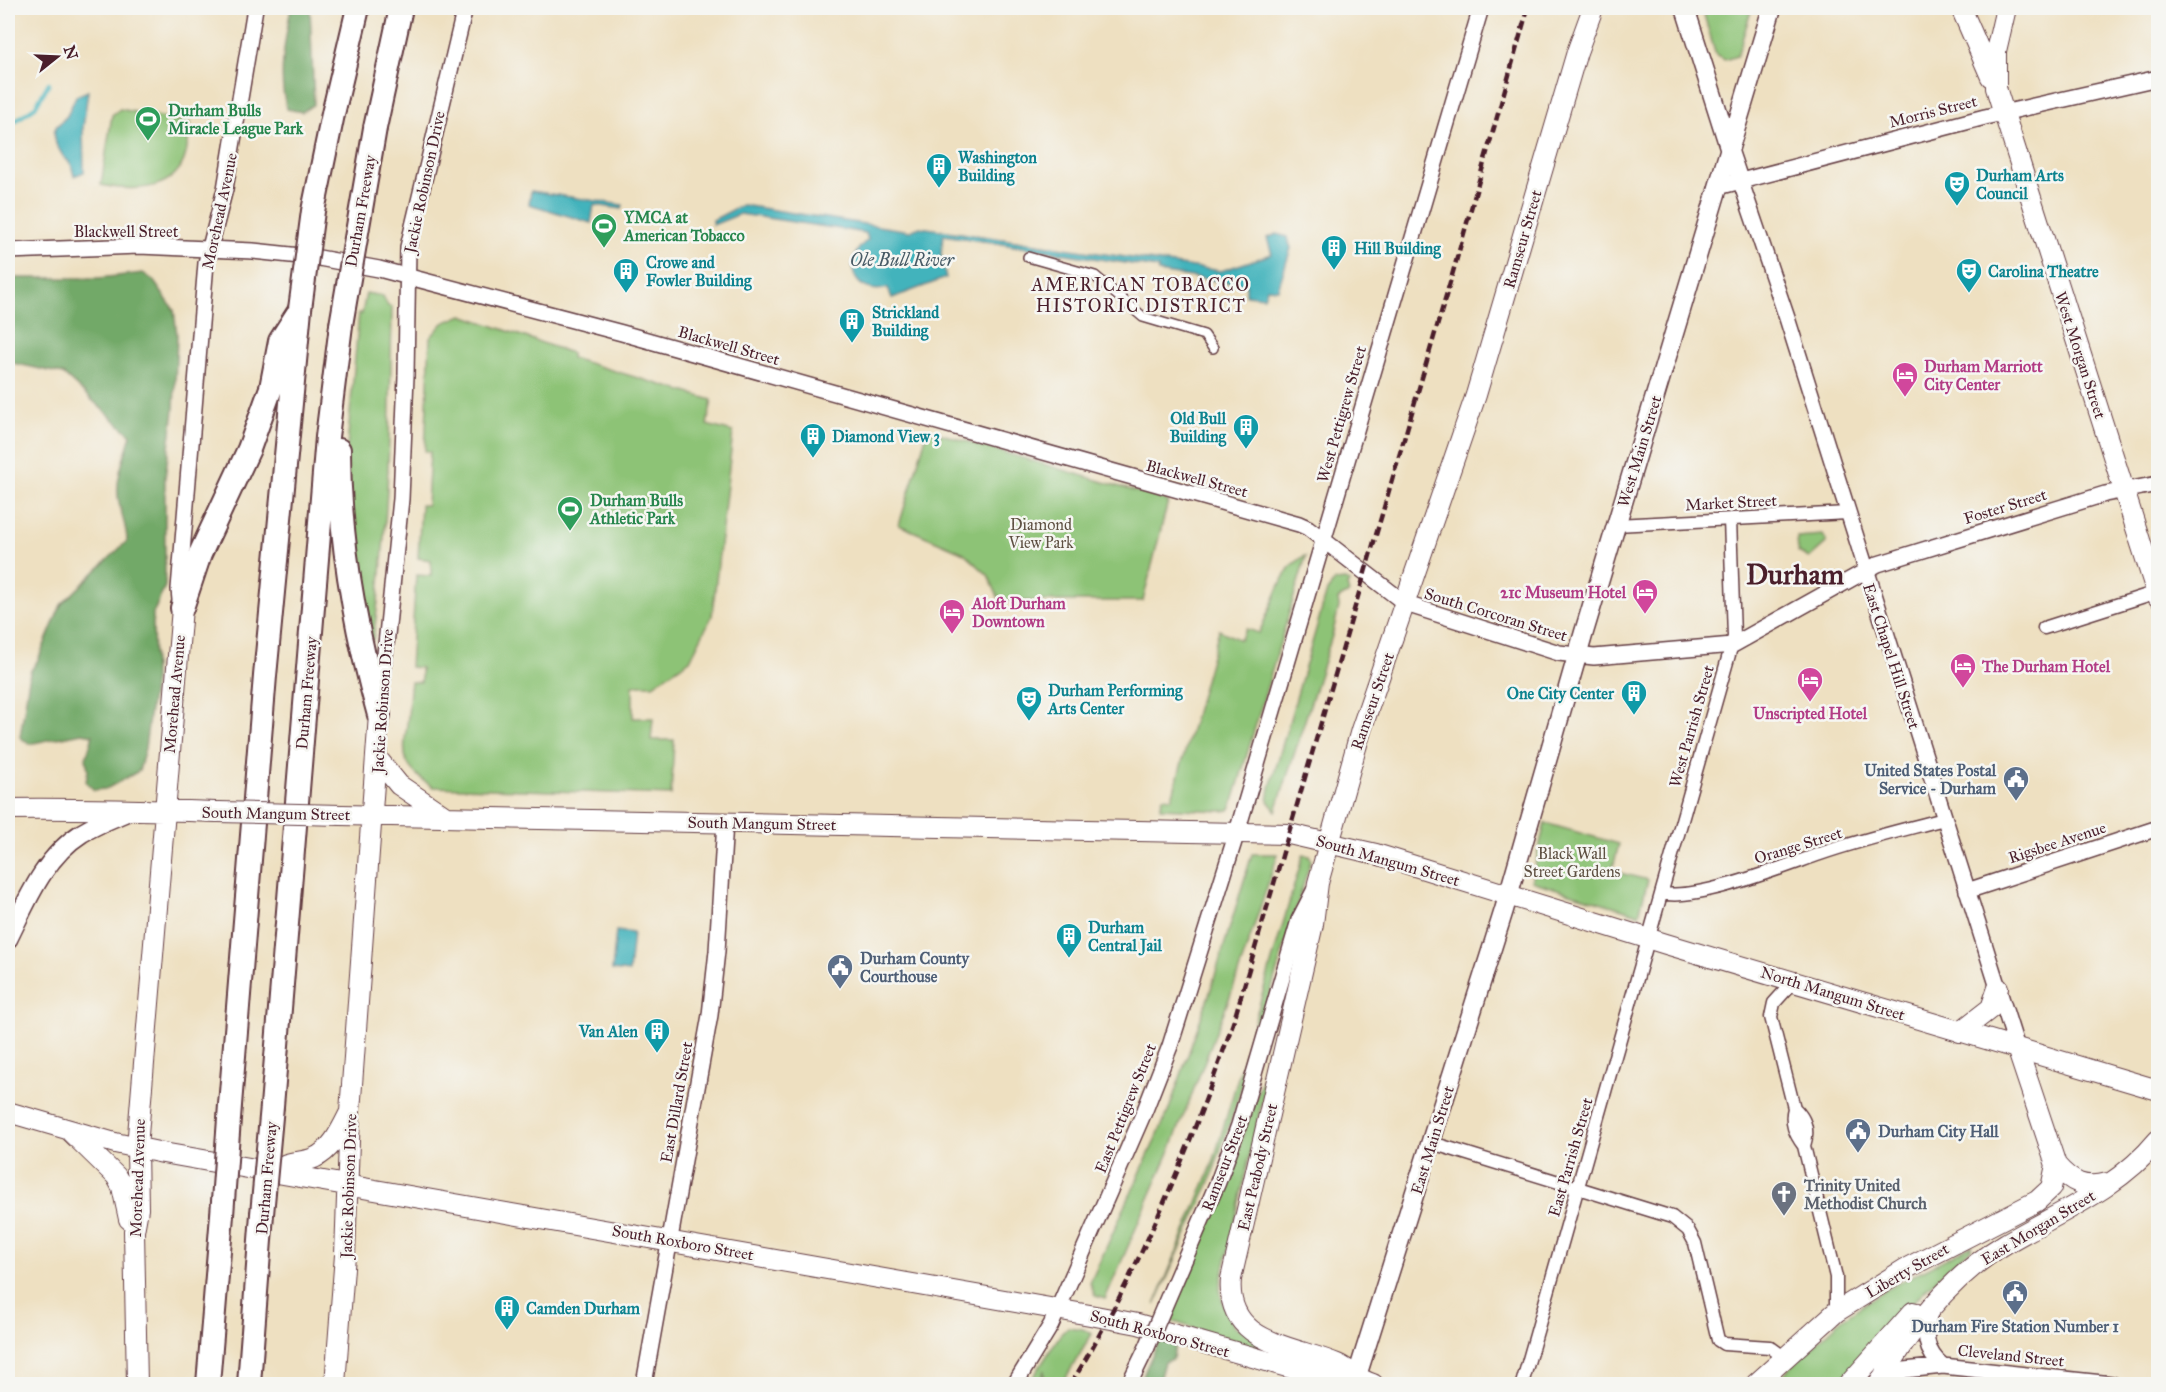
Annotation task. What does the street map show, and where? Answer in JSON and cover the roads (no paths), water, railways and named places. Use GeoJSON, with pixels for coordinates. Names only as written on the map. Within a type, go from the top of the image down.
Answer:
{"type":"FeatureCollection","features":[{"type":"Feature","properties":{"kind":"highway"},"geometry":{"type":"LineString","coordinates":[[208,1384],[264,688],[300,309],[313,212],[358,8]]}},
{"type":"Feature","properties":{"kind":"highway","name":"Durham Freeway"},"geometry":{"type":"LineString","coordinates":[[249,1384],[331,400],[341,326],[375,128],[401,13]]}},
{"type":"Feature","properties":{"kind":"highway"},"geometry":{"type":"LineString","coordinates":[[182,608],[200,554],[249,449],[271,388],[280,341],[300,309]]}},
{"type":"Feature","properties":{"kind":"highway"},"geometry":{"type":"LineString","coordinates":[[331,400],[339,442],[339,490],[346,556],[368,676],[379,715]]}},
{"type":"Feature","properties":{"kind":"main road","name":"Ramseur Street"},"geometry":{"type":"LineString","coordinates":[[1318,883],[1361,730],[1476,395],[1577,52],[1593,8]]}},
{"type":"Feature","properties":{"kind":"main road"},"geometry":{"type":"LineString","coordinates":[[1685,8],[1729,147]]}},
{"type":"Feature","properties":{"kind":"main road","name":"West Main Street"},"geometry":{"type":"LineString","coordinates":[[1508,896],[1616,525],[1772,8]]}},
{"type":"Feature","properties":{"kind":"main road"},"geometry":{"type":"LineString","coordinates":[[1961,8],[1996,88]]}},
{"type":"Feature","properties":{"kind":"main road","name":"West Morgan Street"},"geometry":{"type":"LineString","coordinates":[[2006,8],[1995,51],[1996,88],[2158,595]]}},
{"type":"Feature","properties":{"kind":"main road","name":"Morehead Avenue"},"geometry":{"type":"LineString","coordinates":[[136,1384],[134,1231],[138,1209],[137,1148],[182,608]]}},
{"type":"Feature","properties":{"kind":"main road","name":"Jackie Robinson Drive"},"geometry":{"type":"LineString","coordinates":[[335,1384],[348,1186],[350,1112],[379,715]]}},
{"type":"Feature","properties":{"kind":"main road"},"geometry":{"type":"LineString","coordinates":[[377,758],[399,785],[446,817]]}},
{"type":"Feature","properties":{"kind":"main road","name":"South Mangum Street"},"geometry":{"type":"LineString","coordinates":[[8,809],[95,807],[129,811],[148,809],[1290,834],[1329,842],[1508,896]]}},
{"type":"Feature","properties":{"kind":"main road"},"geometry":{"type":"LineString","coordinates":[[8,939],[40,876],[66,845],[95,826],[129,811]]}},
{"type":"Feature","properties":{"kind":"main road","name":"East Peabody Street"},"geometry":{"type":"LineString","coordinates":[[1318,883],[1313,924],[1231,1279],[1230,1293],[1239,1317],[1256,1334],[1272,1342],[1339,1364],[1361,1383]]}},
{"type":"Feature","properties":{"kind":"main road","name":"North Mangum Street"},"geometry":{"type":"LineString","coordinates":[[1508,896],[2158,1090]]}},
{"type":"Feature","properties":{"kind":"main road","name":"East Main Street"},"geometry":{"type":"LineString","coordinates":[[1361,1383],[1508,896]]}},
{"type":"Feature","properties":{"kind":"main road"},"geometry":{"type":"LineString","coordinates":[[1960,1032],[1991,1008],[1998,987]]}},
{"type":"Feature","properties":{"kind":"main road","name":"East Chapel Hill Street"},"geometry":{"type":"LineString","coordinates":[[2017,1048],[2056,1165]]}},
{"type":"Feature","properties":{"kind":"main road","name":"South Roxboro Street"},"geometry":{"type":"LineString","coordinates":[[8,1112],[137,1148],[1138,1324],[1336,1382],[1361,1383]]}},
{"type":"Feature","properties":{"kind":"main road"},"geometry":{"type":"LineString","coordinates":[[274,1172],[284,1163],[314,1158],[328,1149],[339,1135],[350,1112]]}},
{"type":"Feature","properties":{"kind":"main road"},"geometry":{"type":"LineString","coordinates":[[69,1130],[116,1176],[122,1187],[125,1208],[134,1231]]}},
{"type":"Feature","properties":{"kind":"main road","name":"East Morgan Street"},"geometry":{"type":"LineString","coordinates":[[1880,1382],[1898,1351],[1950,1284],[2005,1244],[2068,1212],[2113,1181],[2158,1140]]}},
{"type":"Feature","properties":{"kind":"main road"},"geometry":{"type":"LineString","coordinates":[[2056,1165],[2069,1179],[2078,1184],[2095,1186],[2113,1181]]}},
{"type":"Feature","properties":{"kind":"main road","name":"Liberty Street"},"geometry":{"type":"LineString","coordinates":[[1756,1384],[1836,1312],[1905,1269],[2037,1201],[2051,1188],[2056,1165]]}},
{"type":"Feature","properties":{"kind":"main road","name":"Liberty Street"},"geometry":{"type":"LineString","coordinates":[[1849,1384],[1929,1295],[1950,1284]]}},
{"type":"Feature","properties":{"kind":"street","name":"Morehead Avenue"},"geometry":{"type":"LineString","coordinates":[[182,608],[178,589],[202,294],[210,249],[225,189],[255,8]]}},
{"type":"Feature","properties":{"kind":"street","name":"Jackie Robinson Drive"},"geometry":{"type":"LineString","coordinates":[[379,715],[400,499],[406,376],[406,276],[415,212],[465,8]]}},
{"type":"Feature","properties":{"kind":"street","name":"West Pettigrew Street"},"geometry":{"type":"LineString","coordinates":[[1237,832],[1482,8]]}},
{"type":"Feature","properties":{"kind":"street","name":"Morris Street"},"geometry":{"type":"LineString","coordinates":[[1718,187],[2004,112],[2158,78]]}},
{"type":"Feature","properties":{"kind":"street","name":"East Chapel Hill Street"},"geometry":{"type":"LineString","coordinates":[[1729,147],[1848,513],[2017,1048]]}},
{"type":"Feature","properties":{"kind":"street","name":"Blackwell Street"},"geometry":{"type":"LineString","coordinates":[[8,251],[139,246],[210,249],[320,258],[406,276],[622,333],[1299,524],[1406,604]]}},
{"type":"Feature","properties":{"kind":"street"},"geometry":{"type":"LineString","coordinates":[[1028,257],[1095,276],[1143,317],[1204,335],[1213,348]]}},
{"type":"Feature","properties":{"kind":"street","name":"Foster Street"},"geometry":{"type":"LineString","coordinates":[[1732,645],[1878,564],[2124,490],[2158,484]]}},
{"type":"Feature","properties":{"kind":"street","name":"Market Street"},"geometry":{"type":"LineString","coordinates":[[1616,525],[1848,513]]}},
{"type":"Feature","properties":{"kind":"street","name":"West Parrish Street"},"geometry":{"type":"LineString","coordinates":[[1649,939],[1732,645],[1735,613],[1730,519]]}},
{"type":"Feature","properties":{"kind":"street"},"geometry":{"type":"LineString","coordinates":[[2044,628],[2158,595]]}},
{"type":"Feature","properties":{"kind":"street","name":"South Corcoran Street"},"geometry":{"type":"LineString","coordinates":[[1406,604],[1577,657]]}},
{"type":"Feature","properties":{"kind":"street"},"geometry":{"type":"LineString","coordinates":[[1577,657],[1732,645]]}},
{"type":"Feature","properties":{"kind":"street","name":"Orange Street"},"geometry":{"type":"LineString","coordinates":[[1662,893],[1676,896],[1710,890],[1819,854],[1944,819]]}},
{"type":"Feature","properties":{"kind":"street","name":"East Dillard Street"},"geometry":{"type":"LineString","coordinates":[[644,1384],[710,1015],[717,951],[725,822]]}},
{"type":"Feature","properties":{"kind":"street","name":"Rigsbee Avenue"},"geometry":{"type":"LineString","coordinates":[[1967,891],[2158,828]]}},
{"type":"Feature","properties":{"kind":"street","name":"East Pettigrew Street"},"geometry":{"type":"LineString","coordinates":[[1015,1384],[1058,1309],[1141,1119],[1170,1046],[1237,832]]}},
{"type":"Feature","properties":{"kind":"street","name":"Ramseur Street"},"geometry":{"type":"LineString","coordinates":[[1129,1384],[1218,1182],[1239,1125],[1299,920],[1318,883]]}},
{"type":"Feature","properties":{"kind":"street","name":"East Parrish Street"},"geometry":{"type":"LineString","coordinates":[[1522,1384],[1649,939]]}},
{"type":"Feature","properties":{"kind":"street"},"geometry":{"type":"LineString","coordinates":[[1793,982],[1774,1004],[1771,1017],[1794,1108],[1803,1116],[1808,1134],[1804,1146],[1836,1277],[1836,1312]]}},
{"type":"Feature","properties":{"kind":"street"},"geometry":{"type":"LineString","coordinates":[[1432,1143],[1661,1212],[1681,1223],[1688,1230],[1699,1254],[1716,1336],[1724,1344],[1770,1347],[1785,1358]]}},
{"type":"Feature","properties":{"kind":"street","name":"Cleveland Street"},"geometry":{"type":"LineString","coordinates":[[1931,1308],[1924,1335],[1935,1360],[1942,1366]]}},
{"type":"Feature","properties":{"kind":"street","name":"Cleveland Street"},"geometry":{"type":"LineString","coordinates":[[1880,1382],[1905,1370],[1942,1366],[2112,1384]]}},
{"type":"Feature","properties":{"kind":"water"},"geometry":{"type":"Polygon","coordinates":[[[88,91],[83,128],[84,172],[74,176],[71,164],[56,144],[54,133],[56,127],[67,116],[76,96],[88,91]]]}},
{"type":"Feature","properties":{"kind":"water"},"geometry":{"type":"Polygon","coordinates":[[[531,191],[623,205],[622,209],[594,205],[591,223],[529,204],[531,191]]]}},
{"type":"Feature","properties":{"kind":"water","name":"Ole Bull River"},"geometry":{"type":"Polygon","coordinates":[[[742,205],[910,231],[920,227],[1221,271],[1272,254],[1267,238],[1277,234],[1287,237],[1291,248],[1278,289],[1267,288],[1264,297],[1246,295],[1246,285],[1158,272],[1158,268],[943,235],[941,254],[946,278],[892,298],[888,288],[876,290],[866,287],[854,275],[854,257],[859,248],[868,240],[866,233],[740,214],[713,225],[713,220],[742,205]]]}},
{"type":"Feature","properties":{"kind":"water"},"geometry":{"type":"Polygon","coordinates":[[[616,931],[633,933],[629,972],[612,970],[616,931]]]}},
{"type":"Feature","properties":{"kind":"waterway"},"geometry":{"type":"LineString","coordinates":[[8,126],[35,107],[49,83]]}},
{"type":"Feature","properties":{"kind":"railway"},"geometry":{"type":"LineString","coordinates":[[1071,1384],[1120,1297],[1142,1252],[1182,1160],[1234,1020],[1528,8]]}},
{"type":"Feature","properties":{"kind":"place","name":"Durham Bulls Miracle League Park"},"geometry":{"type":"Point","coordinates":[148,142]}},
{"type":"Feature","properties":{"kind":"place","name":"Washington Building"},"geometry":{"type":"Point","coordinates":[939,189]}},
{"type":"Feature","properties":{"kind":"place","name":"Durham Arts Council"},"geometry":{"type":"Point","coordinates":[1957,207]}},
{"type":"Feature","properties":{"kind":"place","name":"YMCA at American Tobacco"},"geometry":{"type":"Point","coordinates":[604,249]}},
{"type":"Feature","properties":{"kind":"place","name":"Hill Building"},"geometry":{"type":"Point","coordinates":[1334,271]}},
{"type":"Feature","properties":{"kind":"place","name":"Crowe and Fowler Building"},"geometry":{"type":"Point","coordinates":[626,294]}},
{"type":"Feature","properties":{"kind":"place","name":"Carolina Theatre"},"geometry":{"type":"Point","coordinates":[1969,294]}},
{"type":"Feature","properties":{"kind":"place","name":"Strickland Building"},"geometry":{"type":"Point","coordinates":[852,344]}},
{"type":"Feature","properties":{"kind":"place","name":"Durham Marriott City Center"},"geometry":{"type":"Point","coordinates":[1905,398]}},
{"type":"Feature","properties":{"kind":"place","name":"Old Bull Building"},"geometry":{"type":"Point","coordinates":[1246,450]}},
{"type":"Feature","properties":{"kind":"place","name":"Diamond View 3"},"geometry":{"type":"Point","coordinates":[813,459]}},
{"type":"Feature","properties":{"kind":"place","name":"Durham Bulls Athletic Park"},"geometry":{"type":"Point","coordinates":[570,532]}},
{"type":"Feature","properties":{"kind":"place","name":"21c Museum Hotel"},"geometry":{"type":"Point","coordinates":[1645,615]}},
{"type":"Feature","properties":{"kind":"place","name":"Aloft Durham Downtown"},"geometry":{"type":"Point","coordinates":[952,635]}},
{"type":"Feature","properties":{"kind":"place","name":"The Durham Hotel"},"geometry":{"type":"Point","coordinates":[1963,689]}},
{"type":"Feature","properties":{"kind":"place","name":"Unscripted Hotel"},"geometry":{"type":"Point","coordinates":[1810,703]}},
{"type":"Feature","properties":{"kind":"place","name":"One City Center"},"geometry":{"type":"Point","coordinates":[1634,716]}},
{"type":"Feature","properties":{"kind":"place","name":"Durham Performing Arts Center"},"geometry":{"type":"Point","coordinates":[1029,722]}},
{"type":"Feature","properties":{"kind":"place","name":"United States Postal Service - Durham"},"geometry":{"type":"Point","coordinates":[2016,802]}},
{"type":"Feature","properties":{"kind":"place","name":"Durham Central Jail"},"geometry":{"type":"Point","coordinates":[1069,959]}},
{"type":"Feature","properties":{"kind":"place","name":"Durham County Courthouse"},"geometry":{"type":"Point","coordinates":[840,990]}},
{"type":"Feature","properties":{"kind":"place","name":"Van Alen"},"geometry":{"type":"Point","coordinates":[657,1054]}},
{"type":"Feature","properties":{"kind":"place","name":"Durham City Hall"},"geometry":{"type":"Point","coordinates":[1858,1154]}},
{"type":"Feature","properties":{"kind":"place","name":"Trinity United Methodist Church"},"geometry":{"type":"Point","coordinates":[1784,1217]}},
{"type":"Feature","properties":{"kind":"place","name":"Durham Fire Station Number 1"},"geometry":{"type":"Point","coordinates":[2015,1316]}},
{"type":"Feature","properties":{"kind":"place","name":"Camden Durham"},"geometry":{"type":"Point","coordinates":[507,1331]}},
{"type":"Feature","properties":{"kind":"district","name":"AMERICAN TOBACCO HISTORIC DISTRICT"},"geometry":{"type":"Point","coordinates":[1141,295]}},
{"type":"Feature","properties":{"kind":"district","name":"Durham"},"geometry":{"type":"Point","coordinates":[1795,574]}},
{"type":"Feature","properties":{"kind":"park label","name":"Diamond View Park"},"geometry":{"type":"Point","coordinates":[1041,533]}},
{"type":"Feature","properties":{"kind":"park label","name":"Black Wall Street Gardens"},"geometry":{"type":"Point","coordinates":[1572,862]}}]}
